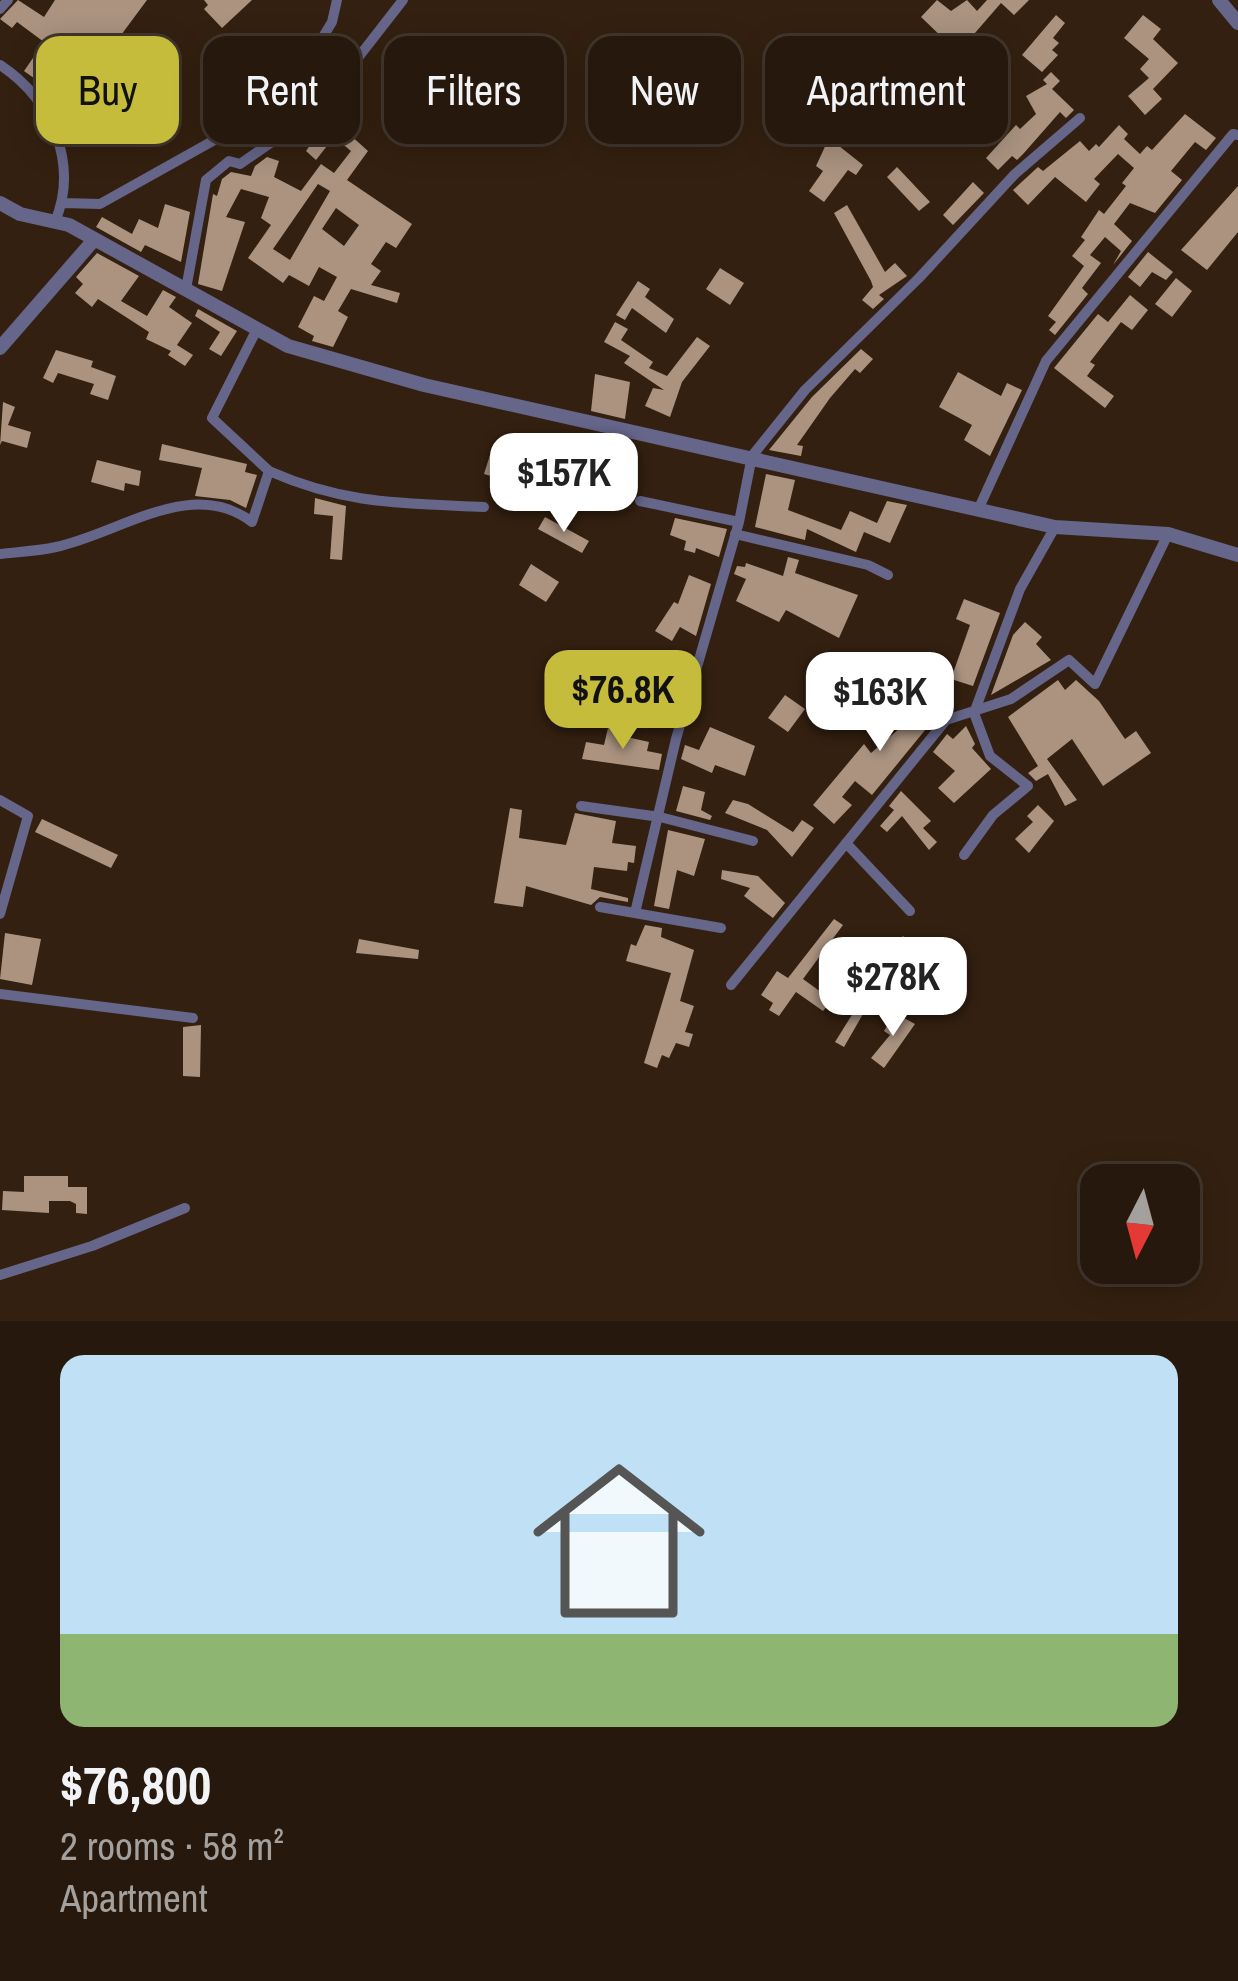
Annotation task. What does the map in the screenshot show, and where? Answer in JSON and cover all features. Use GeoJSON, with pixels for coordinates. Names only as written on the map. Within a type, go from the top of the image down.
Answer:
{"type":"FeatureCollection","features":[{"type":"Feature","properties":{"kind":"street"},"geometry":{"type":"LineString","coordinates":[[0,10],[8,0]]}},
{"type":"Feature","properties":{"kind":"street"},"geometry":{"type":"LineString","coordinates":[[323,36],[337,0]]}},
{"type":"Feature","properties":{"kind":"street"},"geometry":{"type":"LineString","coordinates":[[360,55],[403,0]]}},
{"type":"Feature","properties":{"kind":"street"},"geometry":{"type":"LineString","coordinates":[[1219,0],[1238,23]]}},
{"type":"Feature","properties":{"kind":"street"},"geometry":{"type":"LineString","coordinates":[[0,65],[39,100],[63,150],[62,224]]}},
{"type":"Feature","properties":{"kind":"street"},"geometry":{"type":"LineString","coordinates":[[634,913],[752,456],[805,390],[919,278],[1015,174],[1079,118]]}},
{"type":"Feature","properties":{"kind":"street"},"geometry":{"type":"LineString","coordinates":[[978,510],[1046,361],[1201,168],[1238,134]]}},
{"type":"Feature","properties":{"kind":"street"},"geometry":{"type":"LineString","coordinates":[[62,203],[100,204],[207,144]]}},
{"type":"Feature","properties":{"kind":"street"},"geometry":{"type":"LineString","coordinates":[[186,289],[206,180],[229,161],[240,164],[270,144]]}},
{"type":"Feature","properties":{"kind":"street"},"geometry":{"type":"LineString","coordinates":[[0,203],[62,224],[288,346],[424,385],[1055,527],[1168,534],[1238,555]]}},
{"type":"Feature","properties":{"kind":"street"},"geometry":{"type":"LineString","coordinates":[[0,348],[93,241]]}},
{"type":"Feature","properties":{"kind":"street"},"geometry":{"type":"LineString","coordinates":[[257,328],[212,418],[269,471],[318,493],[484,507]]}},
{"type":"Feature","properties":{"kind":"street"},"geometry":{"type":"LineString","coordinates":[[0,554],[58,547],[186,505],[235,510],[252,522],[269,471]]}},
{"type":"Feature","properties":{"kind":"street"},"geometry":{"type":"LineString","coordinates":[[640,501],[868,565],[888,575]]}},
{"type":"Feature","properties":{"kind":"street"},"geometry":{"type":"LineString","coordinates":[[964,855],[993,815],[1028,786],[990,756],[974,713],[1020,590],[1055,527]]}},
{"type":"Feature","properties":{"kind":"street"},"geometry":{"type":"LineString","coordinates":[[731,985],[946,720],[1011,699],[1036,677],[1069,660],[1095,684],[1168,534]]}},
{"type":"Feature","properties":{"kind":"street"},"geometry":{"type":"LineString","coordinates":[[0,800],[28,816],[0,914]]}},
{"type":"Feature","properties":{"kind":"street"},"geometry":{"type":"LineString","coordinates":[[581,806],[660,817],[752,841]]}},
{"type":"Feature","properties":{"kind":"street"},"geometry":{"type":"LineString","coordinates":[[846,843],[910,910]]}},
{"type":"Feature","properties":{"kind":"street"},"geometry":{"type":"LineString","coordinates":[[600,907],[721,928]]}},
{"type":"Feature","properties":{"kind":"street"},"geometry":{"type":"LineString","coordinates":[[0,994],[193,1018]]}},
{"type":"Feature","properties":{"kind":"street"},"geometry":{"type":"LineString","coordinates":[[0,1275],[92,1246],[185,1208]]}},
{"type":"Feature","properties":{"kind":"building"},"geometry":{"type":"Polygon","coordinates":[[[18,0],[44,17],[55,0],[147,0],[120,36],[36,36],[17,22],[12,28],[0,19],[18,0]]]}},
{"type":"Feature","properties":{"kind":"building"},"geometry":{"type":"Polygon","coordinates":[[[204,0],[252,0],[222,28],[204,9],[208,5],[204,0]]]}},
{"type":"Feature","properties":{"kind":"building"},"geometry":{"type":"Polygon","coordinates":[[[937,0],[951,11],[967,0],[977,11],[987,0],[1029,0],[1014,15],[1001,3],[972,36],[941,36],[921,17],[937,0]]]}},
{"type":"Feature","properties":{"kind":"building"},"geometry":{"type":"Polygon","coordinates":[[[1056,15],[1065,23],[1053,38],[1059,43],[1052,50],[1058,55],[1042,72],[1022,55],[1056,15]]]}},
{"type":"Feature","properties":{"kind":"building"},"geometry":{"type":"Polygon","coordinates":[[[1143,15],[1161,29],[1153,39],[1178,63],[1153,89],[1162,99],[1145,115],[1128,96],[1149,78],[1140,69],[1149,59],[1124,38],[1143,15]]]}},
{"type":"Feature","properties":{"kind":"building"},"geometry":{"type":"Polygon","coordinates":[[[36,54],[36,80],[24,71],[36,54]]]}},
{"type":"Feature","properties":{"kind":"building"},"geometry":{"type":"Polygon","coordinates":[[[1051,72],[1060,81],[1052,89],[1074,110],[1066,118],[1060,112],[1017,160],[1012,156],[998,170],[986,158],[999,144],[1008,144],[1008,134],[1016,125],[1020,129],[1036,114],[1026,96],[1047,84],[1043,80],[1051,72]]]}},
{"type":"Feature","properties":{"kind":"building"},"geometry":{"type":"Polygon","coordinates":[[[1185,114],[1216,138],[1206,150],[1195,142],[1171,171],[1182,180],[1155,213],[1130,203],[1114,224],[1132,241],[1113,265],[1121,251],[1105,237],[1090,255],[1101,263],[1082,288],[1088,294],[1055,335],[1049,330],[1056,322],[1048,316],[1084,266],[1072,256],[1099,210],[1104,214],[1134,168],[1118,154],[1094,179],[1100,184],[1086,202],[1055,177],[1028,205],[1013,190],[1038,167],[1043,171],[1080,141],[1089,151],[1096,144],[1099,147],[1119,125],[1128,134],[1124,139],[1140,154],[1147,146],[1152,150],[1185,114]]]}},
{"type":"Feature","properties":{"kind":"building"},"geometry":{"type":"Polygon","coordinates":[[[311,144],[329,144],[316,160],[306,151],[311,144]]]}},
{"type":"Feature","properties":{"kind":"building"},"geometry":{"type":"Polygon","coordinates":[[[342,144],[360,144],[368,151],[347,180],[412,224],[396,248],[386,242],[371,264],[381,271],[371,285],[400,293],[397,303],[351,289],[338,311],[348,317],[333,347],[312,341],[314,336],[298,327],[314,296],[324,301],[337,277],[319,267],[309,286],[289,275],[283,283],[248,258],[271,225],[261,218],[269,197],[241,189],[226,217],[245,222],[222,291],[198,284],[213,194],[217,196],[222,179],[231,172],[251,176],[267,157],[279,161],[274,177],[301,191],[321,164],[334,173],[351,151],[342,144]],[[318,184],[273,249],[290,260],[330,191],[318,184]],[[336,208],[322,229],[344,246],[359,225],[336,208]]]}},
{"type":"Feature","properties":{"kind":"building"},"geometry":{"type":"Polygon","coordinates":[[[826,144],[837,144],[863,165],[856,175],[848,170],[824,202],[809,191],[823,171],[816,166],[826,144]]]}},
{"type":"Feature","properties":{"kind":"building"},"geometry":{"type":"Polygon","coordinates":[[[897,167],[930,202],[919,211],[887,177],[897,167]]]}},
{"type":"Feature","properties":{"kind":"building"},"geometry":{"type":"Polygon","coordinates":[[[973,182],[984,193],[953,225],[943,215],[973,182]]]}},
{"type":"Feature","properties":{"kind":"building"},"geometry":{"type":"Polygon","coordinates":[[[1238,186],[1238,232],[1207,270],[1181,250],[1238,186]]]}},
{"type":"Feature","properties":{"kind":"building"},"geometry":{"type":"Polygon","coordinates":[[[165,204],[190,212],[181,262],[145,245],[141,252],[96,227],[102,217],[132,234],[139,219],[158,228],[165,204]]]}},
{"type":"Feature","properties":{"kind":"building"},"geometry":{"type":"Polygon","coordinates":[[[847,205],[885,272],[895,263],[907,276],[879,295],[884,299],[873,309],[862,300],[873,287],[871,281],[834,213],[847,205]]]}},
{"type":"Feature","properties":{"kind":"building"},"geometry":{"type":"Polygon","coordinates":[[[1148,252],[1173,272],[1166,280],[1152,272],[1140,287],[1128,277],[1148,252]]]}},
{"type":"Feature","properties":{"kind":"building"},"geometry":{"type":"Polygon","coordinates":[[[97,253],[139,276],[121,301],[147,316],[163,290],[176,297],[169,307],[192,323],[177,345],[193,355],[185,366],[168,355],[171,351],[146,339],[149,332],[98,299],[92,307],[75,293],[83,284],[76,277],[97,253]]]}},
{"type":"Feature","properties":{"kind":"building"},"geometry":{"type":"Polygon","coordinates":[[[720,268],[744,283],[730,305],[706,289],[720,268]]]}},
{"type":"Feature","properties":{"kind":"building"},"geometry":{"type":"Polygon","coordinates":[[[1176,278],[1192,291],[1172,317],[1155,304],[1176,278]]]}},
{"type":"Feature","properties":{"kind":"building"},"geometry":{"type":"Polygon","coordinates":[[[638,281],[650,289],[645,297],[674,319],[666,333],[632,308],[625,320],[616,315],[638,281]]]}},
{"type":"Feature","properties":{"kind":"building"},"geometry":{"type":"Polygon","coordinates":[[[1130,295],[1148,310],[1132,330],[1121,322],[1090,362],[1095,365],[1087,376],[1114,396],[1105,408],[1054,368],[1098,314],[1108,322],[1130,295]]]}},
{"type":"Feature","properties":{"kind":"building"},"geometry":{"type":"Polygon","coordinates":[[[198,309],[237,331],[221,356],[209,349],[220,332],[195,316],[198,309]]]}},
{"type":"Feature","properties":{"kind":"building"},"geometry":{"type":"Polygon","coordinates":[[[615,322],[628,329],[621,340],[653,362],[649,368],[667,376],[697,337],[710,346],[682,382],[670,417],[645,406],[653,388],[664,390],[624,363],[630,356],[604,342],[615,322]]]}},
{"type":"Feature","properties":{"kind":"building"},"geometry":{"type":"Polygon","coordinates":[[[861,349],[873,359],[860,373],[855,369],[830,398],[797,445],[803,446],[801,456],[769,450],[812,397],[861,349]]]}},
{"type":"Feature","properties":{"kind":"building"},"geometry":{"type":"Polygon","coordinates":[[[56,350],[93,361],[91,367],[116,376],[108,400],[90,394],[94,384],[58,373],[53,383],[43,378],[56,350]]]}},
{"type":"Feature","properties":{"kind":"building"},"geometry":{"type":"Polygon","coordinates":[[[958,372],[1001,396],[1007,383],[1022,390],[990,456],[964,440],[972,425],[939,407],[958,372]]]}},
{"type":"Feature","properties":{"kind":"building"},"geometry":{"type":"Polygon","coordinates":[[[595,374],[630,382],[625,419],[591,411],[595,374]]]}},
{"type":"Feature","properties":{"kind":"building"},"geometry":{"type":"Polygon","coordinates":[[[3,402],[15,407],[8,425],[31,432],[27,448],[2,441],[0,445],[3,402]]]}},
{"type":"Feature","properties":{"kind":"building"},"geometry":{"type":"Polygon","coordinates":[[[513,443],[532,446],[530,456],[559,462],[550,501],[512,492],[515,483],[484,474],[490,455],[510,461],[513,443]]]}},
{"type":"Feature","properties":{"kind":"building"},"geometry":{"type":"Polygon","coordinates":[[[162,444],[247,464],[245,472],[257,475],[246,508],[230,500],[195,496],[202,468],[159,460],[162,444]]]}},
{"type":"Feature","properties":{"kind":"building"},"geometry":{"type":"Polygon","coordinates":[[[97,460],[141,471],[139,486],[125,483],[124,491],[91,482],[97,460]]]}},
{"type":"Feature","properties":{"kind":"building"},"geometry":{"type":"Polygon","coordinates":[[[766,474],[795,480],[788,510],[841,530],[850,511],[877,523],[887,501],[907,505],[890,543],[864,532],[856,552],[807,529],[805,540],[755,527],[766,474]]]}},
{"type":"Feature","properties":{"kind":"building"},"geometry":{"type":"Polygon","coordinates":[[[315,498],[346,506],[342,560],[330,559],[333,516],[314,514],[315,498]]]}},
{"type":"Feature","properties":{"kind":"building"},"geometry":{"type":"Polygon","coordinates":[[[545,517],[589,541],[582,553],[538,529],[545,517]]]}},
{"type":"Feature","properties":{"kind":"building"},"geometry":{"type":"Polygon","coordinates":[[[675,518],[727,529],[719,557],[696,548],[695,553],[684,550],[686,541],[670,535],[675,518]]]}},
{"type":"Feature","properties":{"kind":"building"},"geometry":{"type":"Polygon","coordinates":[[[788,557],[799,560],[795,573],[858,595],[839,638],[786,610],[779,622],[736,601],[746,579],[734,574],[737,566],[746,563],[783,576],[788,557]]]}},
{"type":"Feature","properties":{"kind":"building"},"geometry":{"type":"Polygon","coordinates":[[[531,564],[559,582],[546,602],[519,585],[531,564]]]}},
{"type":"Feature","properties":{"kind":"building"},"geometry":{"type":"Polygon","coordinates":[[[689,575],[711,584],[696,636],[680,627],[672,641],[655,631],[674,602],[678,604],[689,575]]]}},
{"type":"Feature","properties":{"kind":"building"},"geometry":{"type":"Polygon","coordinates":[[[964,599],[1000,613],[973,686],[951,679],[970,625],[956,619],[964,599]]]}},
{"type":"Feature","properties":{"kind":"building"},"geometry":{"type":"Polygon","coordinates":[[[1025,622],[1042,637],[1036,644],[1051,660],[991,695],[1013,635],[1025,622]]]}},
{"type":"Feature","properties":{"kind":"building"},"geometry":{"type":"Polygon","coordinates":[[[935,674],[950,685],[943,694],[938,690],[917,707],[930,724],[872,795],[855,781],[842,797],[852,805],[834,824],[813,805],[864,744],[871,753],[900,728],[891,718],[935,674]]]}},
{"type":"Feature","properties":{"kind":"building"},"geometry":{"type":"Polygon","coordinates":[[[1058,680],[1065,690],[1076,680],[1099,701],[1125,739],[1136,731],[1151,753],[1103,786],[1072,739],[1047,759],[1077,800],[1065,806],[1048,774],[1036,781],[1028,773],[1038,766],[1008,717],[1058,680]]]}},
{"type":"Feature","properties":{"kind":"building"},"geometry":{"type":"Polygon","coordinates":[[[785,695],[805,709],[788,732],[768,718],[785,695]]]}},
{"type":"Feature","properties":{"kind":"building"},"geometry":{"type":"Polygon","coordinates":[[[966,726],[975,744],[972,748],[991,769],[954,803],[938,788],[955,771],[933,752],[947,734],[953,739],[966,726]]]}},
{"type":"Feature","properties":{"kind":"building"},"geometry":{"type":"Polygon","coordinates":[[[710,727],[755,746],[745,776],[715,765],[712,773],[681,759],[685,745],[699,750],[710,727]]]}},
{"type":"Feature","properties":{"kind":"building"},"geometry":{"type":"Polygon","coordinates":[[[608,728],[649,742],[647,751],[662,754],[659,770],[582,759],[586,742],[604,745],[608,728]]]}},
{"type":"Feature","properties":{"kind":"building"},"geometry":{"type":"Polygon","coordinates":[[[683,786],[705,792],[701,810],[712,816],[710,820],[676,811],[683,786]]]}},
{"type":"Feature","properties":{"kind":"building"},"geometry":{"type":"Polygon","coordinates":[[[901,791],[931,821],[923,828],[937,842],[929,850],[902,816],[887,832],[880,826],[894,810],[889,806],[901,791]]]}},
{"type":"Feature","properties":{"kind":"building"},"geometry":{"type":"Polygon","coordinates":[[[733,800],[793,832],[802,820],[814,828],[792,857],[767,830],[725,813],[733,800]]]}},
{"type":"Feature","properties":{"kind":"building"},"geometry":{"type":"Polygon","coordinates":[[[1038,805],[1054,821],[1029,853],[1015,839],[1033,822],[1027,816],[1038,805]]]}},
{"type":"Feature","properties":{"kind":"building"},"geometry":{"type":"Polygon","coordinates":[[[510,808],[522,810],[519,838],[566,845],[575,813],[616,821],[612,843],[636,846],[634,863],[628,862],[627,871],[594,867],[591,889],[628,898],[628,902],[600,897],[591,905],[526,886],[523,907],[494,903],[510,808]]]}},
{"type":"Feature","properties":{"kind":"building"},"geometry":{"type":"Polygon","coordinates":[[[42,819],[118,855],[111,868],[35,832],[42,819]]]}},
{"type":"Feature","properties":{"kind":"building"},"geometry":{"type":"Polygon","coordinates":[[[668,830],[705,839],[694,876],[677,870],[669,909],[654,906],[668,830]]]}},
{"type":"Feature","properties":{"kind":"building"},"geometry":{"type":"Polygon","coordinates":[[[722,870],[758,876],[785,903],[773,918],[744,896],[750,888],[721,879],[722,870]]]}},
{"type":"Feature","properties":{"kind":"building"},"geometry":{"type":"Polygon","coordinates":[[[834,919],[843,925],[803,979],[832,1000],[823,1011],[796,992],[779,1016],[769,1010],[773,1003],[761,995],[777,971],[788,978],[834,919]]]}},
{"type":"Feature","properties":{"kind":"building"},"geometry":{"type":"Polygon","coordinates":[[[645,925],[662,928],[661,937],[694,950],[680,1001],[694,1006],[685,1032],[693,1034],[689,1047],[676,1043],[669,1058],[662,1055],[657,1068],[644,1063],[671,973],[626,961],[645,925]]]}},
{"type":"Feature","properties":{"kind":"building"},"geometry":{"type":"Polygon","coordinates":[[[5,933],[41,939],[32,985],[0,979],[5,933]]]}},
{"type":"Feature","properties":{"kind":"building"},"geometry":{"type":"Polygon","coordinates":[[[903,936],[913,944],[882,993],[844,1047],[835,1042],[883,965],[871,957],[879,944],[891,952],[903,936]]]}},
{"type":"Feature","properties":{"kind":"building"},"geometry":{"type":"Polygon","coordinates":[[[359,939],[419,950],[418,959],[356,953],[359,939]]]}},
{"type":"Feature","properties":{"kind":"building"},"geometry":{"type":"Polygon","coordinates":[[[895,1013],[915,1024],[884,1068],[871,1058],[890,1035],[884,1031],[895,1013]]]}},
{"type":"Feature","properties":{"kind":"building"},"geometry":{"type":"Polygon","coordinates":[[[201,1025],[200,1077],[183,1076],[183,1027],[201,1025]]]}},
{"type":"Feature","properties":{"kind":"building"},"geometry":{"type":"Polygon","coordinates":[[[24,1176],[68,1176],[68,1187],[87,1187],[87,1214],[76,1213],[76,1204],[70,1201],[49,1201],[49,1213],[2,1210],[3,1191],[24,1192],[24,1176]]]}}]}
